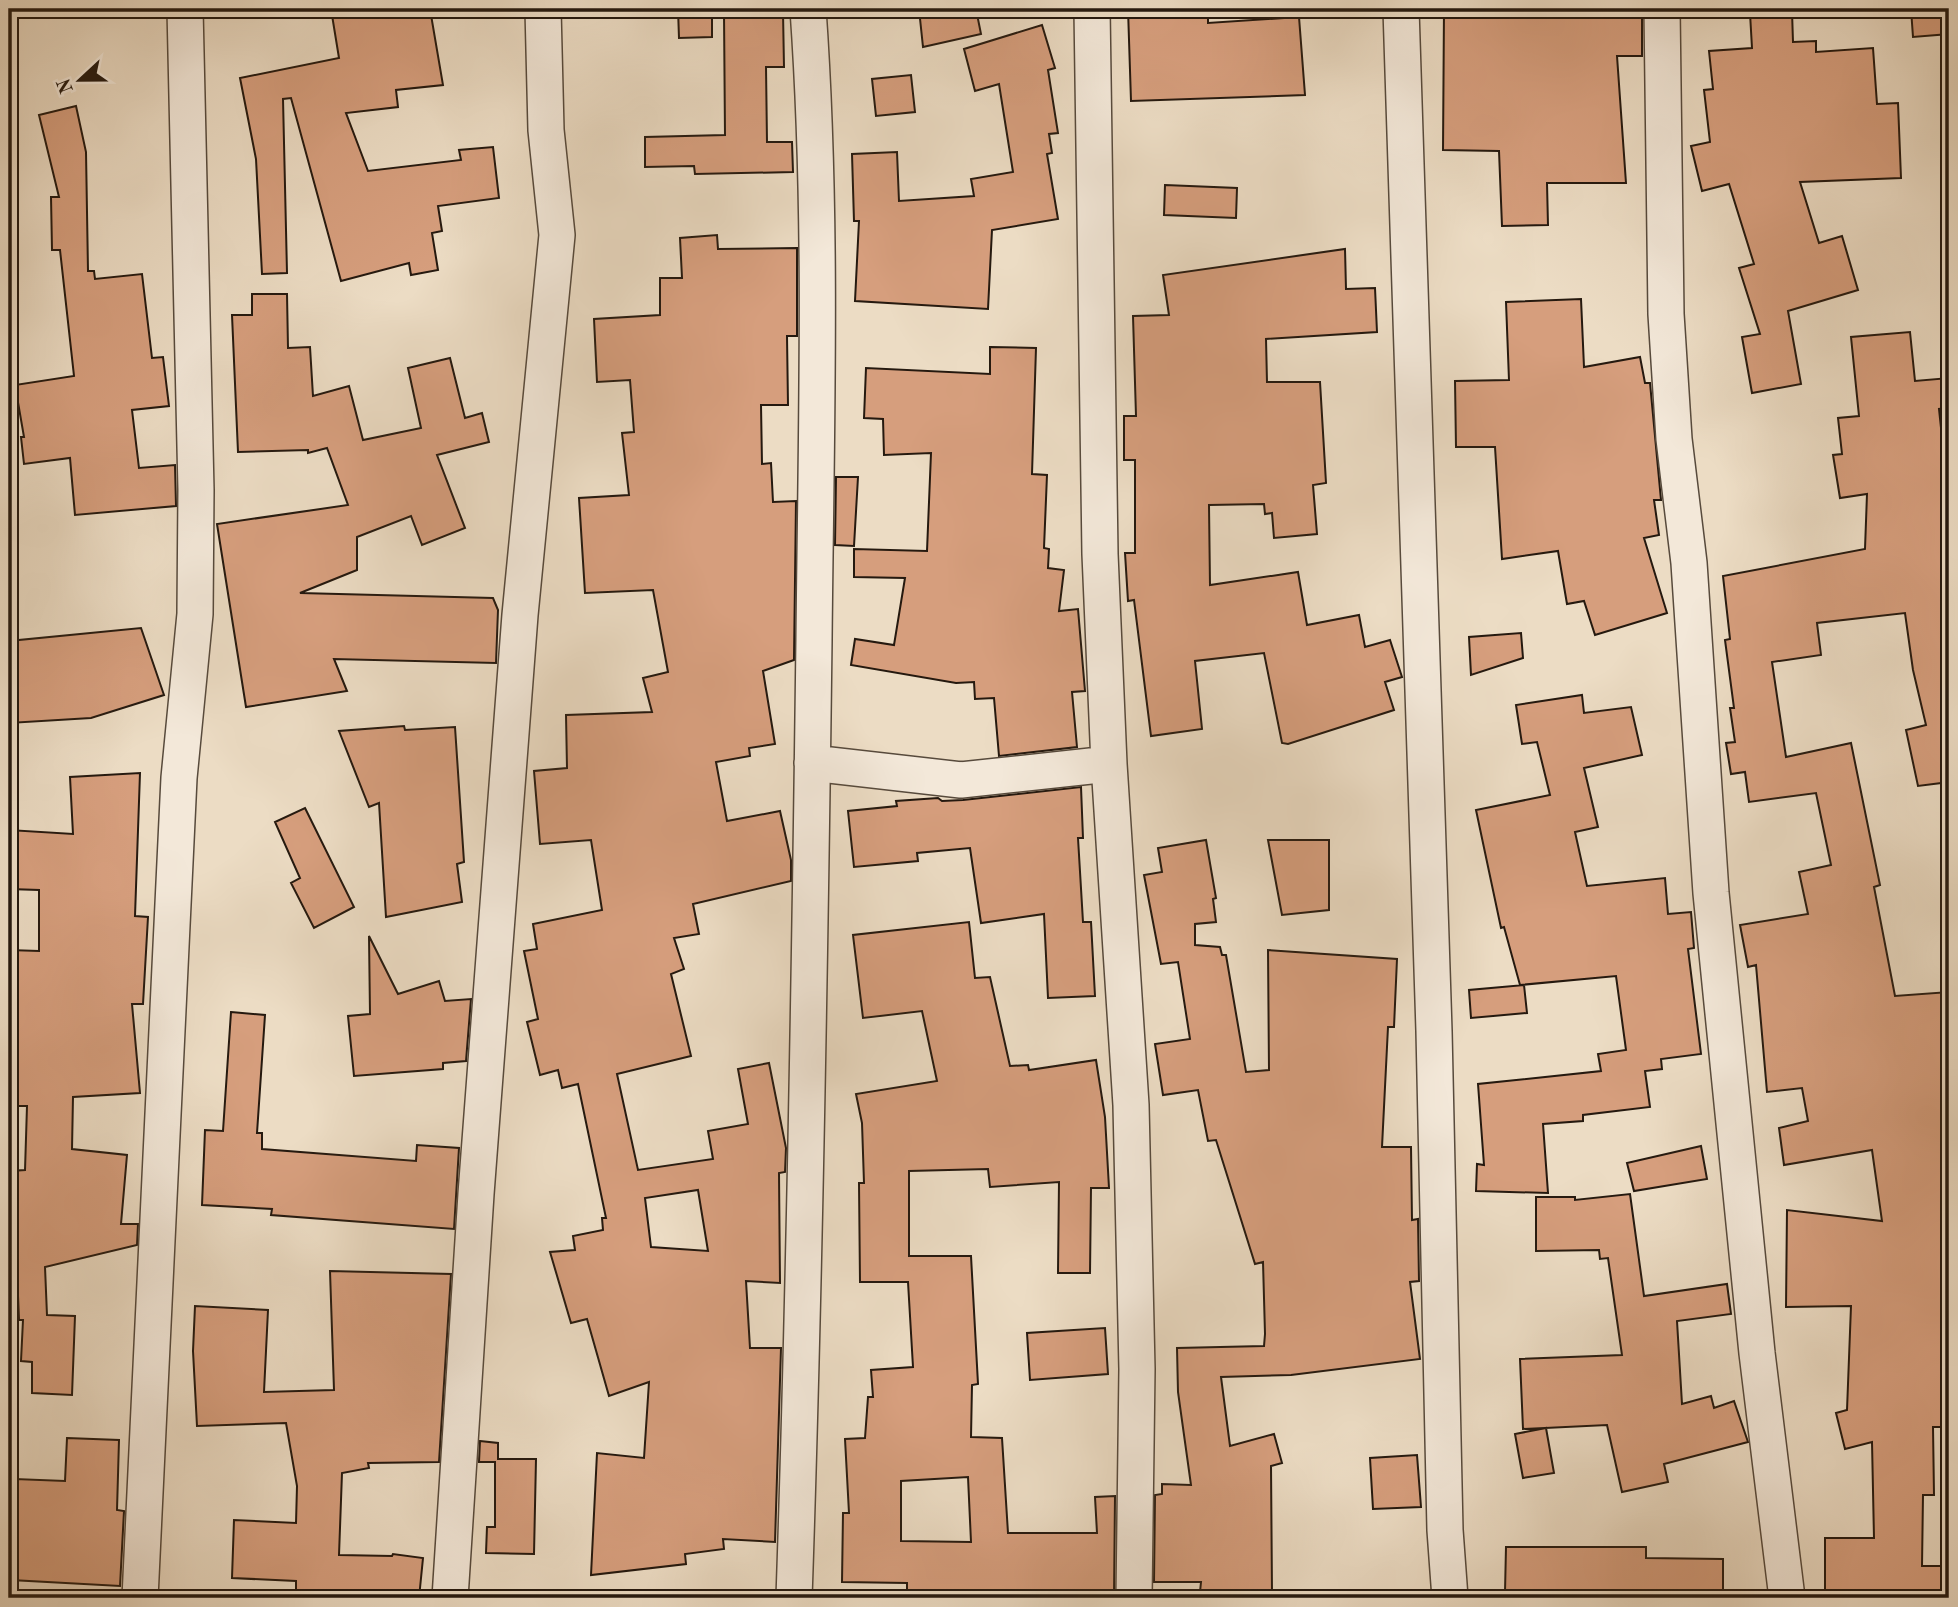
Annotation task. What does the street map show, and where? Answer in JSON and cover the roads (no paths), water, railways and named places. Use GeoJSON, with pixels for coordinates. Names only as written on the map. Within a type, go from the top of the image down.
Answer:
{"type":"FeatureCollection","features":[{"type":"Feature","properties":{"kind":"street"},"geometry":{"type":"LineString","coordinates":[[140,1598],[179,778],[195,614],[196,491],[185,9]]}},
{"type":"Feature","properties":{"kind":"street"},"geometry":{"type":"LineString","coordinates":[[450,1598],[475,1194],[503,871],[520,615],[557,235],[546,130],[542,9]]}},
{"type":"Feature","properties":{"kind":"street"},"geometry":{"type":"LineString","coordinates":[[793,1598],[804,1300],[812,763],[816,202],[808,9]]}},
{"type":"Feature","properties":{"kind":"street"},"geometry":{"type":"LineString","coordinates":[[1092,9],[1100,554],[1109,764],[1131,1105],[1137,1369],[1135,1598]]}},
{"type":"Feature","properties":{"kind":"street"},"geometry":{"type":"LineString","coordinates":[[1401,9],[1434,1031],[1445,1530],[1450,1598]]}},
{"type":"Feature","properties":{"kind":"street"},"geometry":{"type":"LineString","coordinates":[[1662,9],[1666,314],[1674,439],[1689,563],[1712,893],[1757,1353],[1787,1598]]}},
{"type":"Feature","properties":{"kind":"street"},"geometry":{"type":"LineString","coordinates":[[812,763],[961,780],[1109,764]]}}]}
